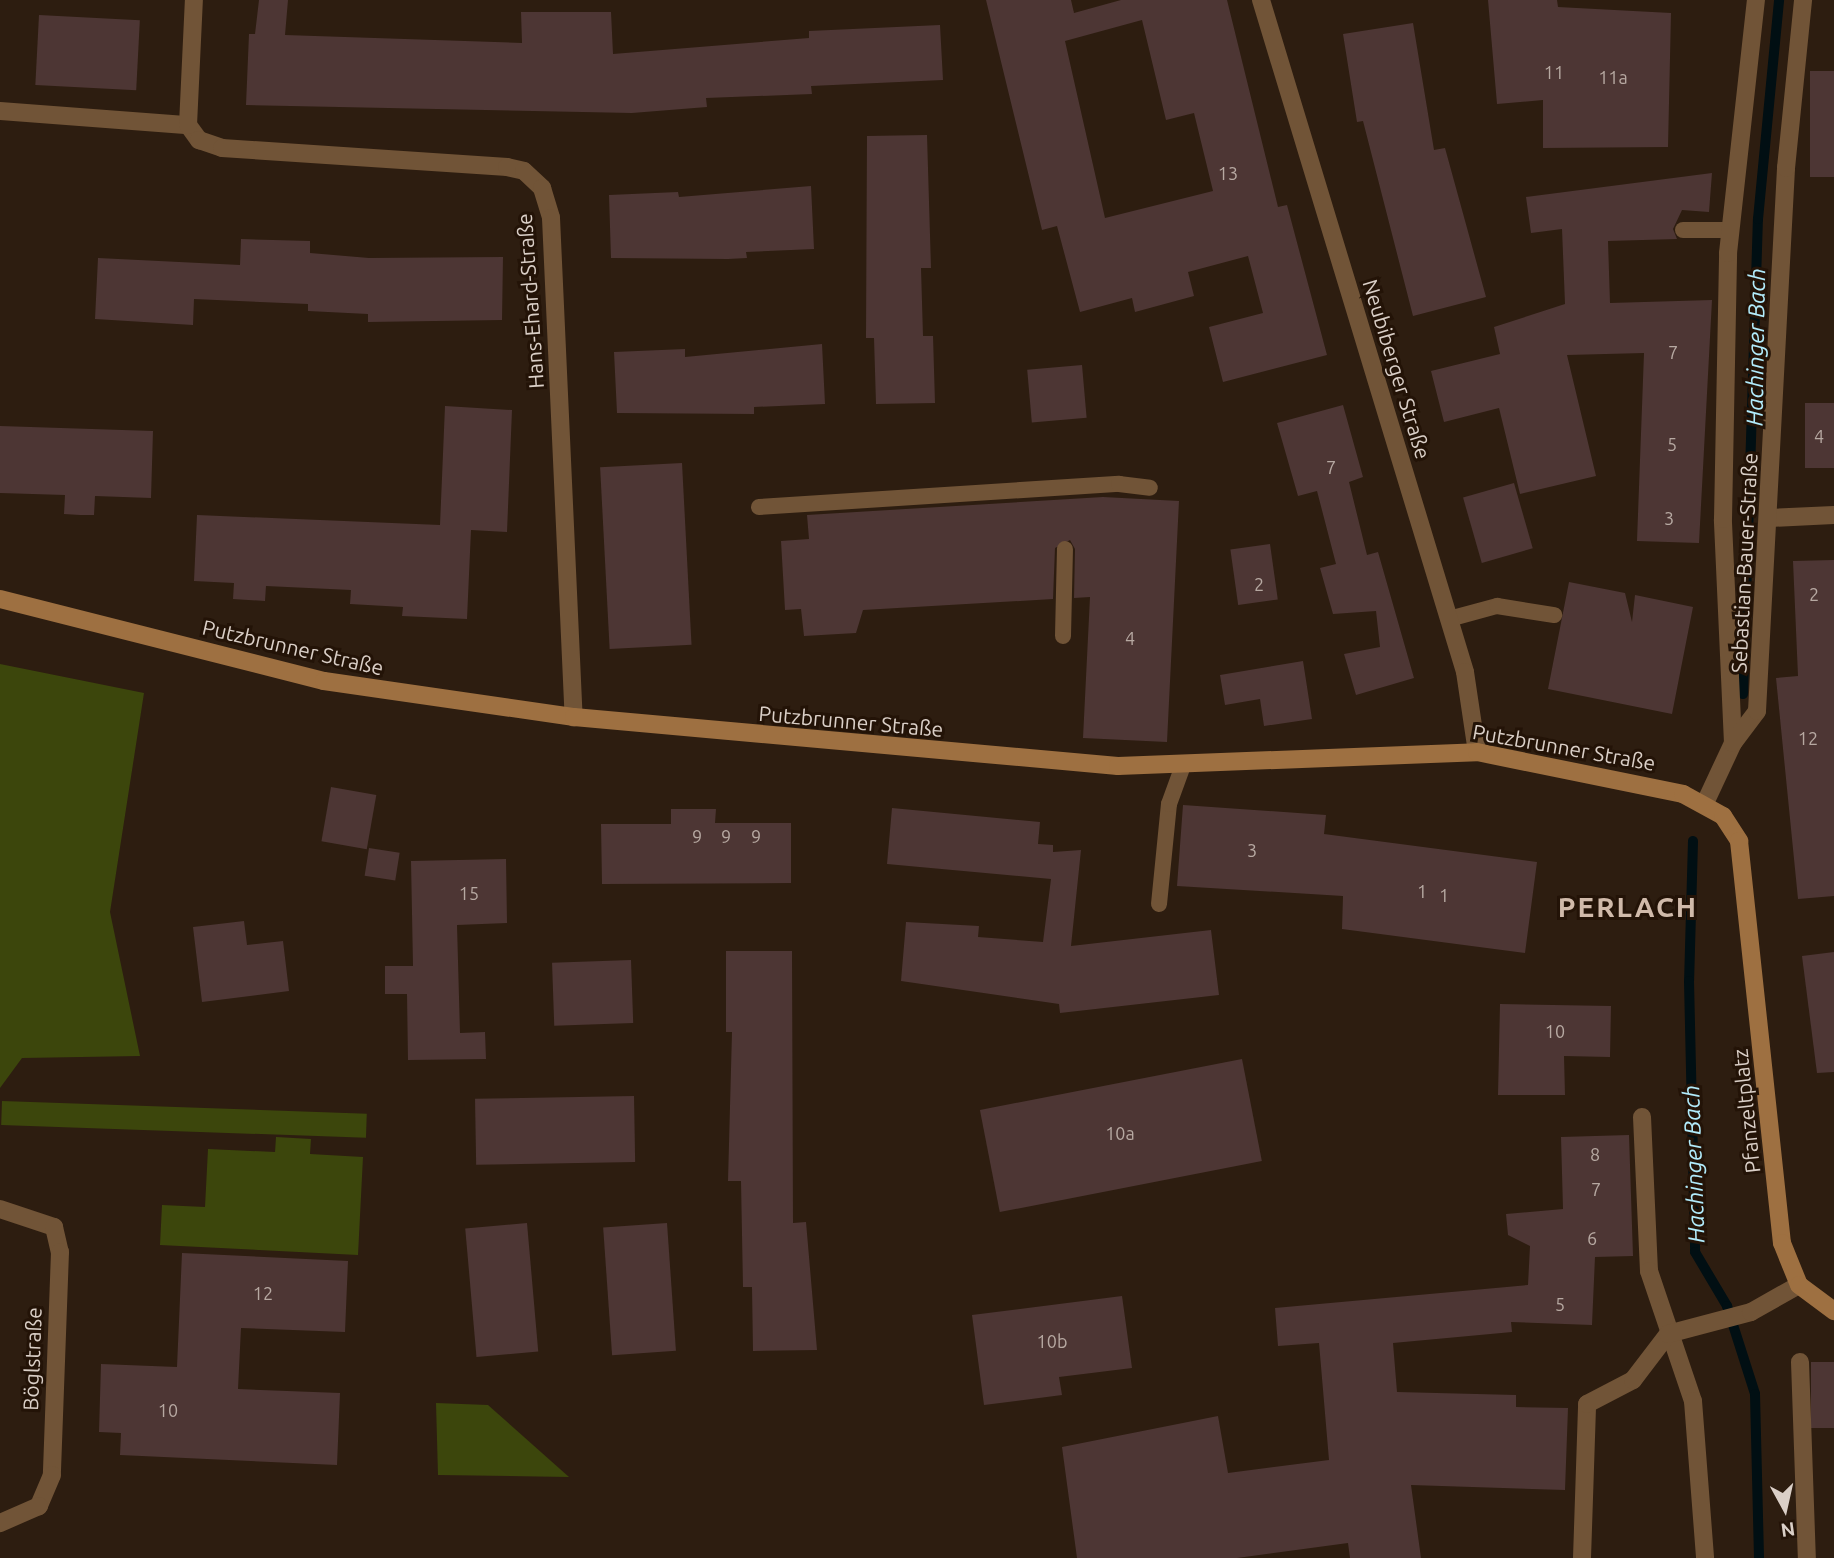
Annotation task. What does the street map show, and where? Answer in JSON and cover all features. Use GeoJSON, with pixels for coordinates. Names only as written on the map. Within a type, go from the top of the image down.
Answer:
{"type":"FeatureCollection","features":[{"type":"Feature","properties":{"kind":"main road","name":"Putzbrunner Straße"},"geometry":{"type":"LineString","coordinates":[[0,599],[324,681],[574,717],[1182,768],[1477,752],[1652,785],[1705,803]]}},
{"type":"Feature","properties":{"kind":"main road","name":"Pfanzeltplatz"},"geometry":{"type":"LineString","coordinates":[[1705,803],[1732,826],[1745,865],[1781,1233],[1799,1285]]}},
{"type":"Feature","properties":{"kind":"main road"},"geometry":{"type":"LineString","coordinates":[[1799,1285],[1834,1311]]}},
{"type":"Feature","properties":{"kind":"street"},"geometry":{"type":"LineString","coordinates":[[0,111],[188,125],[194,0]]}},
{"type":"Feature","properties":{"kind":"street","name":"Neubiberger Straße"},"geometry":{"type":"LineString","coordinates":[[1261,0],[1476,712],[1477,752]]}},
{"type":"Feature","properties":{"kind":"street","name":"Sebastian-Bauer-Straße"},"geometry":{"type":"LineString","coordinates":[[1733,743],[1723,519],[1730,230],[1756,0]]}},
{"type":"Feature","properties":{"kind":"street","name":"Sebastian-Bauer-Straße"},"geometry":{"type":"LineString","coordinates":[[1705,803],[1733,743],[1757,711],[1770,518],[1786,167],[1803,0]]}},
{"type":"Feature","properties":{"kind":"street","name":"Hans-Ehard-Straße"},"geometry":{"type":"LineString","coordinates":[[188,125],[200,140],[222,148],[507,167],[524,171],[542,188],[551,218],[574,717]]}},
{"type":"Feature","properties":{"kind":"street"},"geometry":{"type":"LineString","coordinates":[[1770,518],[1834,515]]}},
{"type":"Feature","properties":{"kind":"street"},"geometry":{"type":"LineString","coordinates":[[1642,1117],[1649,1271],[1668,1334],[1693,1401],[1705,1558]]}},
{"type":"Feature","properties":{"kind":"street","name":"Böglstraße"},"geometry":{"type":"LineString","coordinates":[[0,1209],[54,1227],[60,1252],[52,1475],[39,1506],[0,1523]]}},
{"type":"Feature","properties":{"kind":"street"},"geometry":{"type":"LineString","coordinates":[[1582,1558],[1587,1404],[1633,1380],[1668,1334],[1703,1327],[1751,1312],[1799,1285]]}},
{"type":"Feature","properties":{"kind":"street"},"geometry":{"type":"LineString","coordinates":[[1800,1362],[1807,1558]]}},
{"type":"Feature","properties":{"kind":"lane"},"geometry":{"type":"LineString","coordinates":[[1684,230],[1730,230]]}},
{"type":"Feature","properties":{"kind":"lane"},"geometry":{"type":"LineString","coordinates":[[759,507],[1119,484],[1150,488]]}},
{"type":"Feature","properties":{"kind":"lane"},"geometry":{"type":"LineString","coordinates":[[1063,636],[1065,549]]}},
{"type":"Feature","properties":{"kind":"lane"},"geometry":{"type":"LineString","coordinates":[[1449,619],[1497,606],[1554,615]]}},
{"type":"Feature","properties":{"kind":"lane"},"geometry":{"type":"LineString","coordinates":[[1158,904],[1168,804],[1182,768]]}},
{"type":"Feature","properties":{"kind":"green space"},"geometry":{"type":"Polygon","coordinates":[[[0,664],[144,693],[110,912],[140,1056],[22,1058],[0,1088],[0,664]]]}},
{"type":"Feature","properties":{"kind":"green space"},"geometry":{"type":"Polygon","coordinates":[[[2,1101],[367,1114],[366,1138],[1,1125],[2,1101]]]}},
{"type":"Feature","properties":{"kind":"green space"},"geometry":{"type":"Polygon","coordinates":[[[276,1137],[311,1139],[310,1154],[363,1157],[358,1255],[160,1245],[162,1205],[205,1207],[208,1149],[275,1152],[276,1137]]]}},
{"type":"Feature","properties":{"kind":"green space"},"geometry":{"type":"Polygon","coordinates":[[[436,1403],[488,1405],[569,1477],[438,1475],[436,1403]]]}},
{"type":"Feature","properties":{"kind":"building"},"geometry":{"type":"Polygon","coordinates":[[[259,0],[288,0],[285,35],[522,43],[521,12],[611,12],[613,54],[809,38],[809,31],[940,25],[943,80],[811,86],[812,94],[706,98],[707,107],[632,113],[246,105],[249,34],[255,34],[259,0]]]}},
{"type":"Feature","properties":{"kind":"building"},"geometry":{"type":"Polygon","coordinates":[[[986,0],[1071,0],[1074,13],[1121,0],[1227,0],[1278,207],[1287,205],[1327,355],[1223,382],[1209,327],[1263,313],[1248,256],[1188,272],[1194,296],[1135,312],[1132,298],[1080,312],[1057,226],[1042,230],[986,0]],[[1142,20],[1065,41],[1105,218],[1213,191],[1194,113],[1166,120],[1142,20]]]}},
{"type":"Feature","properties":{"kind":"building"},"geometry":{"type":"Polygon","coordinates":[[[1488,0],[1557,0],[1558,7],[1671,13],[1668,147],[1543,148],[1543,100],[1497,104],[1488,0]]]}},
{"type":"Feature","properties":{"kind":"building"},"geometry":{"type":"Polygon","coordinates":[[[39,15],[140,20],[136,90],[35,85],[39,15]]]}},
{"type":"Feature","properties":{"kind":"building"},"geometry":{"type":"Polygon","coordinates":[[[1413,23],[1434,150],[1445,148],[1486,297],[1413,316],[1363,121],[1357,122],[1343,34],[1413,23]]]}},
{"type":"Feature","properties":{"kind":"building"},"geometry":{"type":"Polygon","coordinates":[[[1810,71],[1834,71],[1834,177],[1810,177],[1810,71]]]}},
{"type":"Feature","properties":{"kind":"building"},"geometry":{"type":"Polygon","coordinates":[[[927,135],[931,268],[921,268],[923,336],[933,336],[935,403],[876,404],[874,338],[866,338],[867,136],[927,135]]]}},
{"type":"Feature","properties":{"kind":"building"},"geometry":{"type":"Polygon","coordinates":[[[1712,173],[1709,212],[1682,210],[1673,229],[1677,239],[1608,241],[1610,303],[1712,300],[1699,543],[1637,541],[1644,353],[1567,355],[1596,476],[1520,494],[1499,408],[1444,422],[1431,371],[1500,354],[1494,327],[1565,304],[1562,229],[1531,233],[1526,197],[1712,173]]]}},
{"type":"Feature","properties":{"kind":"building"},"geometry":{"type":"Polygon","coordinates":[[[811,186],[814,249],[746,252],[747,258],[728,259],[611,258],[609,195],[678,192],[679,197],[811,186]]]}},
{"type":"Feature","properties":{"kind":"building"},"geometry":{"type":"Polygon","coordinates":[[[241,239],[310,241],[310,253],[369,258],[503,257],[502,320],[368,322],[368,314],[308,311],[308,304],[194,299],[193,325],[95,319],[98,258],[240,265],[241,239]]]}},
{"type":"Feature","properties":{"kind":"building"},"geometry":{"type":"Polygon","coordinates":[[[822,344],[825,404],[754,407],[754,414],[617,413],[614,352],[685,349],[685,357],[822,344]]]}},
{"type":"Feature","properties":{"kind":"building"},"geometry":{"type":"Polygon","coordinates":[[[1082,365],[1087,418],[1032,423],[1027,370],[1082,365]]]}},
{"type":"Feature","properties":{"kind":"building"},"geometry":{"type":"Polygon","coordinates":[[[1805,403],[1834,403],[1834,468],[1805,468],[1805,403]]]}},
{"type":"Feature","properties":{"kind":"building"},"geometry":{"type":"Polygon","coordinates":[[[1343,405],[1363,477],[1349,482],[1367,555],[1378,552],[1414,678],[1356,695],[1344,654],[1380,647],[1376,611],[1333,614],[1320,568],[1336,564],[1317,491],[1298,496],[1277,423],[1343,405]]]}},
{"type":"Feature","properties":{"kind":"building"},"geometry":{"type":"Polygon","coordinates":[[[445,406],[512,410],[507,532],[471,530],[467,619],[402,616],[403,607],[350,604],[351,590],[266,586],[265,601],[233,599],[234,583],[194,581],[197,515],[440,525],[445,406]]]}},
{"type":"Feature","properties":{"kind":"building"},"geometry":{"type":"Polygon","coordinates":[[[0,426],[153,431],[151,498],[95,496],[94,515],[80,515],[64,514],[65,495],[0,493],[0,426]]]}},
{"type":"Feature","properties":{"kind":"building"},"geometry":{"type":"Polygon","coordinates":[[[682,463],[692,645],[610,649],[600,467],[682,463]]]}},
{"type":"Feature","properties":{"kind":"building"},"geometry":{"type":"Polygon","coordinates":[[[1514,483],[1533,548],[1482,563],[1463,498],[1514,483]]]}},
{"type":"Feature","properties":{"kind":"building"},"geometry":{"type":"Polygon","coordinates":[[[1103,497],[1179,501],[1167,742],[1083,738],[1090,597],[1074,598],[1075,549],[1070,540],[1055,548],[1053,599],[863,610],[856,633],[804,636],[801,609],[785,610],[781,541],[809,539],[807,515],[1103,497]]]}},
{"type":"Feature","properties":{"kind":"building"},"geometry":{"type":"Polygon","coordinates":[[[1270,544],[1278,599],[1238,605],[1230,550],[1270,544]]]}},
{"type":"Feature","properties":{"kind":"building"},"geometry":{"type":"Polygon","coordinates":[[[1834,560],[1834,896],[1798,899],[1776,678],[1798,676],[1793,561],[1834,560]]]}},
{"type":"Feature","properties":{"kind":"building"},"geometry":{"type":"Polygon","coordinates":[[[1569,582],[1625,593],[1632,622],[1635,595],[1693,607],[1672,714],[1548,689],[1569,582]]]}},
{"type":"Feature","properties":{"kind":"building"},"geometry":{"type":"Polygon","coordinates":[[[1303,661],[1312,719],[1264,726],[1260,699],[1225,705],[1220,675],[1303,661]]]}},
{"type":"Feature","properties":{"kind":"building"},"geometry":{"type":"Polygon","coordinates":[[[331,787],[376,795],[367,849],[321,841],[331,787]]]}},
{"type":"Feature","properties":{"kind":"building"},"geometry":{"type":"Polygon","coordinates":[[[1183,805],[1326,815],[1324,834],[1537,862],[1525,953],[1342,929],[1343,896],[1177,886],[1183,805]]]}},
{"type":"Feature","properties":{"kind":"building"},"geometry":{"type":"Polygon","coordinates":[[[892,808],[1040,822],[1038,844],[1053,845],[1053,852],[1081,850],[1071,946],[1211,930],[1219,995],[1060,1013],[1059,1004],[901,981],[906,922],[979,926],[978,937],[1043,942],[1051,879],[887,864],[892,808]]]}},
{"type":"Feature","properties":{"kind":"building"},"geometry":{"type":"Polygon","coordinates":[[[671,809],[716,809],[715,823],[791,823],[791,883],[602,884],[601,824],[671,824],[671,809]]]}},
{"type":"Feature","properties":{"kind":"building"},"geometry":{"type":"Polygon","coordinates":[[[369,848],[400,853],[395,881],[365,876],[369,848]]]}},
{"type":"Feature","properties":{"kind":"building"},"geometry":{"type":"Polygon","coordinates":[[[506,859],[507,923],[457,925],[460,1033],[485,1032],[486,1059],[408,1060],[407,994],[385,994],[385,966],[413,966],[411,861],[506,859]]]}},
{"type":"Feature","properties":{"kind":"building"},"geometry":{"type":"Polygon","coordinates":[[[244,921],[247,945],[283,941],[289,991],[202,1002],[193,927],[244,921]]]}},
{"type":"Feature","properties":{"kind":"building"},"geometry":{"type":"Polygon","coordinates":[[[726,951],[792,951],[793,1223],[806,1222],[817,1350],[753,1351],[752,1287],[743,1287],[741,1181],[728,1181],[732,1032],[726,1032],[726,951]]]}},
{"type":"Feature","properties":{"kind":"building"},"geometry":{"type":"Polygon","coordinates":[[[1834,952],[1834,1072],[1817,1073],[1802,956],[1834,952]]]}},
{"type":"Feature","properties":{"kind":"building"},"geometry":{"type":"Polygon","coordinates":[[[631,960],[633,1023],[554,1026],[552,963],[631,960]]]}},
{"type":"Feature","properties":{"kind":"building"},"geometry":{"type":"Polygon","coordinates":[[[1500,1004],[1611,1006],[1610,1057],[1564,1056],[1565,1095],[1498,1095],[1500,1004]]]}},
{"type":"Feature","properties":{"kind":"building"},"geometry":{"type":"Polygon","coordinates":[[[1242,1059],[1262,1161],[1000,1212],[980,1110],[1242,1059]]]}},
{"type":"Feature","properties":{"kind":"building"},"geometry":{"type":"Polygon","coordinates":[[[634,1096],[635,1162],[476,1165],[475,1099],[634,1096]]]}},
{"type":"Feature","properties":{"kind":"building"},"geometry":{"type":"Polygon","coordinates":[[[1629,1135],[1633,1256],[1595,1257],[1592,1325],[1511,1322],[1512,1332],[1393,1343],[1397,1392],[1516,1395],[1516,1407],[1568,1408],[1565,1490],[1411,1485],[1421,1558],[1350,1558],[1348,1543],[1237,1558],[1077,1558],[1062,1447],[1218,1416],[1228,1473],[1329,1460],[1319,1343],[1278,1346],[1275,1308],[1528,1285],[1530,1246],[1508,1235],[1506,1214],[1563,1209],[1561,1137],[1629,1135]]]}},
{"type":"Feature","properties":{"kind":"building"},"geometry":{"type":"Polygon","coordinates":[[[527,1223],[538,1352],[476,1357],[465,1228],[527,1223]]]}},
{"type":"Feature","properties":{"kind":"building"},"geometry":{"type":"Polygon","coordinates":[[[667,1223],[676,1351],[612,1355],[603,1227],[667,1223]]]}},
{"type":"Feature","properties":{"kind":"building"},"geometry":{"type":"Polygon","coordinates":[[[182,1253],[348,1261],[345,1332],[241,1328],[238,1389],[340,1393],[337,1465],[120,1455],[121,1433],[99,1432],[101,1364],[177,1367],[182,1253]]]}},
{"type":"Feature","properties":{"kind":"building"},"geometry":{"type":"Polygon","coordinates":[[[1122,1296],[1132,1368],[1059,1377],[1062,1395],[984,1405],[972,1315],[1122,1296]]]}},
{"type":"Feature","properties":{"kind":"building"},"geometry":{"type":"Polygon","coordinates":[[[1811,1362],[1834,1362],[1834,1428],[1811,1428],[1811,1362]]]}},
{"type":"Feature","properties":{"kind":"waterway","name":"Hachinger Bach"},"geometry":{"type":"LineString","coordinates":[[1743,694],[1758,219],[1779,0]]}},
{"type":"Feature","properties":{"kind":"waterway","name":"Hachinger Bach"},"geometry":{"type":"LineString","coordinates":[[1693,841],[1689,981],[1695,1252],[1727,1306],[1755,1394],[1759,1558]]}},
{"type":"Feature","properties":{"kind":"district","name":"PERLACH"},"geometry":{"type":"Point","coordinates":[1628,907]}}]}
